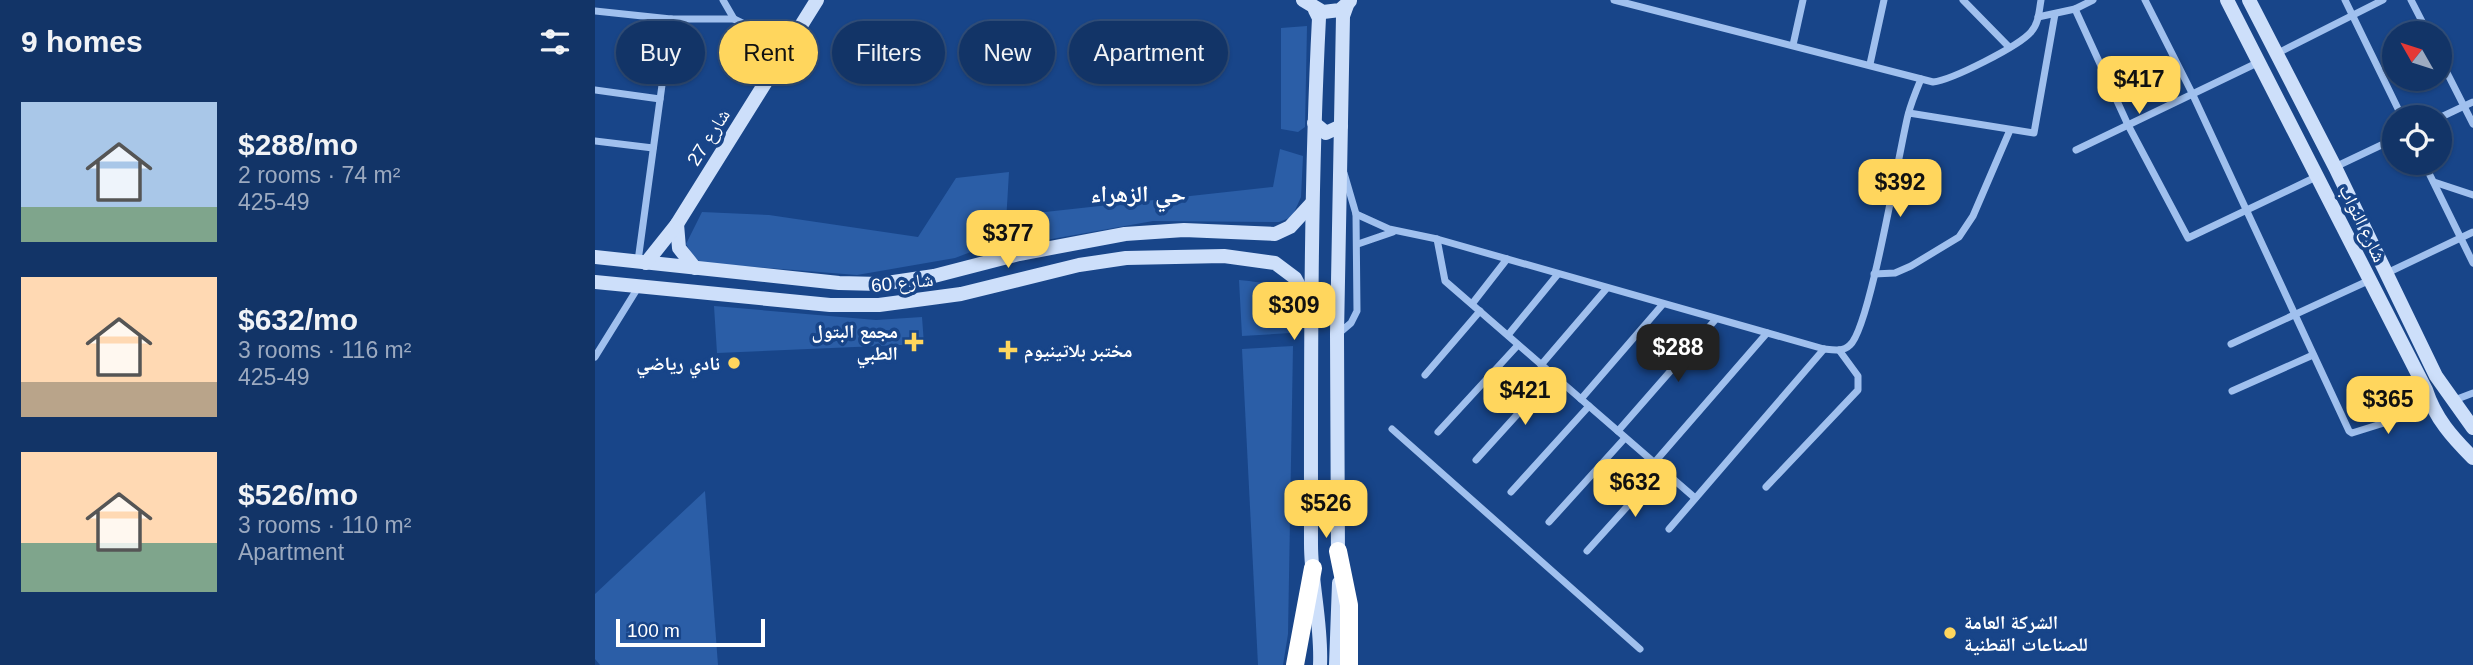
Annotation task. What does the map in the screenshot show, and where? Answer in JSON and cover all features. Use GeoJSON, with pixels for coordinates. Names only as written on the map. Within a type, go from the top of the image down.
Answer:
{"type":"FeatureCollection","features":[{"type":"Feature","properties":{"kind":"highway"},"geometry":{"type":"LineString","coordinates":[[1338,558],[1349,605],[1349,665]]}},
{"type":"Feature","properties":{"kind":"highway"},"geometry":{"type":"LineString","coordinates":[[1295,665],[1313,567]]}},
{"type":"Feature","properties":{"kind":"street"},"geometry":{"type":"LineString","coordinates":[[723,0],[734,19]]}},
{"type":"Feature","properties":{"kind":"street","name":"شارع 27"},"geometry":{"type":"LineString","coordinates":[[803,21],[817,0]]}},
{"type":"Feature","properties":{"kind":"street"},"geometry":{"type":"LineString","coordinates":[[1614,0],[1921,79],[1943,81],[2030,34],[2038,17],[2041,0]]}},
{"type":"Feature","properties":{"kind":"street"},"geometry":{"type":"LineString","coordinates":[[1793,45],[1803,0]]}},
{"type":"Feature","properties":{"kind":"street"},"geometry":{"type":"LineString","coordinates":[[1870,64],[1884,0]]}},
{"type":"Feature","properties":{"kind":"street"},"geometry":{"type":"LineString","coordinates":[[1963,0],[2009,47]]}},
{"type":"Feature","properties":{"kind":"street"},"geometry":{"type":"LineString","coordinates":[[2038,17],[2075,9],[2093,0]]}},
{"type":"Feature","properties":{"kind":"street"},"geometry":{"type":"LineString","coordinates":[[2145,0],[2192,93],[2352,433],[2432,408]]}},
{"type":"Feature","properties":{"kind":"street","name":"شارع النواب"},"geometry":{"type":"LineString","coordinates":[[2227,0],[2426,390],[2432,408],[2457,442],[2473,458]]}},
{"type":"Feature","properties":{"kind":"street","name":"شارع النواب"},"geometry":{"type":"LineString","coordinates":[[2249,0],[2452,402],[2473,428]]}},
{"type":"Feature","properties":{"kind":"street"},"geometry":{"type":"LineString","coordinates":[[2345,0],[2396,105]]}},
{"type":"Feature","properties":{"kind":"street"},"geometry":{"type":"LineString","coordinates":[[2275,54],[2383,0]]}},
{"type":"Feature","properties":{"kind":"street"},"geometry":{"type":"LineString","coordinates":[[2411,0],[2422,21]]}},
{"type":"Feature","properties":{"kind":"street"},"geometry":{"type":"LineString","coordinates":[[1309,5],[1331,12],[1349,3]]}},
{"type":"Feature","properties":{"kind":"street"},"geometry":{"type":"LineString","coordinates":[[1336,665],[1337,354],[1343,16],[1349,3]]}},
{"type":"Feature","properties":{"kind":"street"},"geometry":{"type":"LineString","coordinates":[[1309,5],[1319,18],[1313,158],[1311,357],[1313,567],[1321,645],[1320,665]]}},
{"type":"Feature","properties":{"kind":"street"},"geometry":{"type":"LineString","coordinates":[[2075,9],[2128,125],[2188,238],[2318,176]]}},
{"type":"Feature","properties":{"kind":"street"},"geometry":{"type":"LineString","coordinates":[[595,10],[671,19],[738,21]]}},
{"type":"Feature","properties":{"kind":"street"},"geometry":{"type":"LineString","coordinates":[[1909,113],[2034,133],[2038,126],[2055,13]]}},
{"type":"Feature","properties":{"kind":"street"},"geometry":{"type":"LineString","coordinates":[[642,263],[653,149],[671,19]]}},
{"type":"Feature","properties":{"kind":"street"},"geometry":{"type":"LineString","coordinates":[[2076,150],[2257,63]]}},
{"type":"Feature","properties":{"kind":"street"},"geometry":{"type":"LineString","coordinates":[[1356,214],[1401,232],[1437,239],[1716,319],[1839,351],[1850,345],[1858,334],[1909,113],[1921,79]]}},
{"type":"Feature","properties":{"kind":"street"},"geometry":{"type":"LineString","coordinates":[[2452,82],[2473,124]]}},
{"type":"Feature","properties":{"kind":"street","name":"شارع 27"},"geometry":{"type":"LineString","coordinates":[[642,263],[677,224],[763,84]]}},
{"type":"Feature","properties":{"kind":"street"},"geometry":{"type":"LineString","coordinates":[[595,90],[660,99]]}},
{"type":"Feature","properties":{"kind":"street"},"geometry":{"type":"LineString","coordinates":[[2452,112],[2473,102]]}},
{"type":"Feature","properties":{"kind":"street"},"geometry":{"type":"LineString","coordinates":[[1314,123],[1326,133],[1341,126]]}},
{"type":"Feature","properties":{"kind":"street"},"geometry":{"type":"LineString","coordinates":[[1874,274],[1895,273],[1959,237],[1973,216],[2010,130]]}},
{"type":"Feature","properties":{"kind":"street"},"geometry":{"type":"LineString","coordinates":[[595,141],[653,149]]}},
{"type":"Feature","properties":{"kind":"street"},"geometry":{"type":"LineString","coordinates":[[2335,167],[2382,145]]}},
{"type":"Feature","properties":{"kind":"street"},"geometry":{"type":"LineString","coordinates":[[1311,334],[1325,340],[1338,334],[1351,323],[1357,312],[1359,244],[1356,214],[1341,160],[1326,148],[1313,158]]}},
{"type":"Feature","properties":{"kind":"street"},"geometry":{"type":"LineString","coordinates":[[2430,175],[2473,263]]}},
{"type":"Feature","properties":{"kind":"street"},"geometry":{"type":"LineString","coordinates":[[2434,183],[2473,195]]}},
{"type":"Feature","properties":{"kind":"street","name":"شارع 60"},"geometry":{"type":"LineString","coordinates":[[595,257],[839,283],[880,284],[934,276],[1032,251],[1160,230],[1275,234],[1290,227],[1312,202]]}},
{"type":"Feature","properties":{"kind":"street"},"geometry":{"type":"LineString","coordinates":[[677,224],[679,248],[685,259],[695,268]]}},
{"type":"Feature","properties":{"kind":"street"},"geometry":{"type":"LineString","coordinates":[[1359,244],[1379,235],[1401,232]]}},
{"type":"Feature","properties":{"kind":"street"},"geometry":{"type":"LineString","coordinates":[[2386,273],[2473,232]]}},
{"type":"Feature","properties":{"kind":"street"},"geometry":{"type":"LineString","coordinates":[[1437,239],[1445,281],[1695,498]]}},
{"type":"Feature","properties":{"kind":"street"},"geometry":{"type":"LineString","coordinates":[[1032,251],[1025,266],[1037,277]]}},
{"type":"Feature","properties":{"kind":"street","name":"شارع 60"},"geometry":{"type":"LineString","coordinates":[[595,282],[830,305],[921,301],[992,288],[1079,265],[1139,257],[1224,256],[1275,263],[1295,278],[1311,308]]}},
{"type":"Feature","properties":{"kind":"street"},"geometry":{"type":"LineString","coordinates":[[1472,304],[1507,259]]}},
{"type":"Feature","properties":{"kind":"street"},"geometry":{"type":"LineString","coordinates":[[992,288],[1000,282],[1005,273],[1002,266],[993,261]]}},
{"type":"Feature","properties":{"kind":"street"},"geometry":{"type":"LineString","coordinates":[[1507,335],[1558,274]]}},
{"type":"Feature","properties":{"kind":"street"},"geometry":{"type":"LineString","coordinates":[[2231,344],[2370,280]]}},
{"type":"Feature","properties":{"kind":"street"},"geometry":{"type":"LineString","coordinates":[[595,357],[639,286]]}},
{"type":"Feature","properties":{"kind":"street"},"geometry":{"type":"LineString","coordinates":[[1541,365],[1607,288]]}},
{"type":"Feature","properties":{"kind":"street"},"geometry":{"type":"LineString","coordinates":[[1581,400],[1663,304]]}},
{"type":"Feature","properties":{"kind":"street"},"geometry":{"type":"LineString","coordinates":[[1425,375],[1480,311]]}},
{"type":"Feature","properties":{"kind":"street"},"geometry":{"type":"LineString","coordinates":[[1618,431],[1716,319]]}},
{"type":"Feature","properties":{"kind":"street"},"geometry":{"type":"LineString","coordinates":[[1654,463],[1767,333]]}},
{"type":"Feature","properties":{"kind":"street"},"geometry":{"type":"LineString","coordinates":[[1438,432],[1518,345]]}},
{"type":"Feature","properties":{"kind":"street"},"geometry":{"type":"LineString","coordinates":[[1311,357],[1324,347],[1337,354]]}},
{"type":"Feature","properties":{"kind":"street"},"geometry":{"type":"LineString","coordinates":[[1669,529],[1825,349]]}},
{"type":"Feature","properties":{"kind":"street"},"geometry":{"type":"LineString","coordinates":[[1766,487],[1858,390],[1858,376],[1839,351]]}},
{"type":"Feature","properties":{"kind":"street"},"geometry":{"type":"LineString","coordinates":[[2232,391],[2313,355]]}},
{"type":"Feature","properties":{"kind":"street"},"geometry":{"type":"LineString","coordinates":[[1476,460],[1553,375]]}},
{"type":"Feature","properties":{"kind":"street"},"geometry":{"type":"LineString","coordinates":[[2452,402],[2473,393]]}},
{"type":"Feature","properties":{"kind":"street"},"geometry":{"type":"LineString","coordinates":[[1511,492],[1589,406]]}},
{"type":"Feature","properties":{"kind":"street"},"geometry":{"type":"LineString","coordinates":[[2457,442],[2473,428]]}},
{"type":"Feature","properties":{"kind":"street"},"geometry":{"type":"LineString","coordinates":[[1392,429],[1640,649]]}},
{"type":"Feature","properties":{"kind":"street"},"geometry":{"type":"LineString","coordinates":[[1549,522],[1625,438]]}},
{"type":"Feature","properties":{"kind":"street"},"geometry":{"type":"LineString","coordinates":[[1587,551],[1661,469]]}},
{"type":"Feature","properties":{"kind":"street"},"geometry":{"type":"LineString","coordinates":[[1313,567],[1326,558],[1338,558]]}},
{"type":"Feature","properties":{"kind":"shaded area"},"geometry":{"type":"Polygon","coordinates":[[[1307,26],[1305,127],[1298,132],[1281,129],[1281,28],[1307,26]]]}},
{"type":"Feature","properties":{"kind":"shaded area"},"geometry":{"type":"Polygon","coordinates":[[[1280,149],[1303,156],[1301,197],[1292,217],[1279,222],[1153,221],[1035,242],[1027,214],[1273,187],[1280,149]]]}},
{"type":"Feature","properties":{"kind":"shaded area"},"geometry":{"type":"Polygon","coordinates":[[[1009,172],[1005,239],[955,258],[857,275],[703,263],[695,259],[686,244],[702,212],[769,215],[918,237],[956,178],[1009,172]]]}},
{"type":"Feature","properties":{"kind":"shaded area"},"geometry":{"type":"Polygon","coordinates":[[[1239,280],[1276,286],[1283,290],[1290,305],[1290,333],[1242,336],[1239,280]]]}},
{"type":"Feature","properties":{"kind":"shaded area"},"geometry":{"type":"Polygon","coordinates":[[[714,306],[876,320],[922,317],[924,344],[717,353],[714,306]]]}},
{"type":"Feature","properties":{"kind":"shaded area"},"geometry":{"type":"Polygon","coordinates":[[[1293,346],[1288,634],[1283,665],[1258,665],[1242,349],[1293,346]]]}},
{"type":"Feature","properties":{"kind":"shaded area"},"geometry":{"type":"Polygon","coordinates":[[[705,491],[718,665],[600,665],[595,659],[595,594],[705,491]]]}},
{"type":"Feature","properties":{"kind":"place","name":"مجمع البتول الطبي"},"geometry":{"type":"Point","coordinates":[914,342]}},
{"type":"Feature","properties":{"kind":"place","name":"مختبر بلاتينيوم"},"geometry":{"type":"Point","coordinates":[1008,350]}},
{"type":"Feature","properties":{"kind":"place","name":"نادي رياضي"},"geometry":{"type":"Point","coordinates":[734,363]}},
{"type":"Feature","properties":{"kind":"place","name":"الشركة العامة للصناعات القطنية"},"geometry":{"type":"Point","coordinates":[1950,633]}},
{"type":"Feature","properties":{"kind":"district","name":"حي الزهراء"},"geometry":{"type":"Point","coordinates":[1138,194]}}]}
